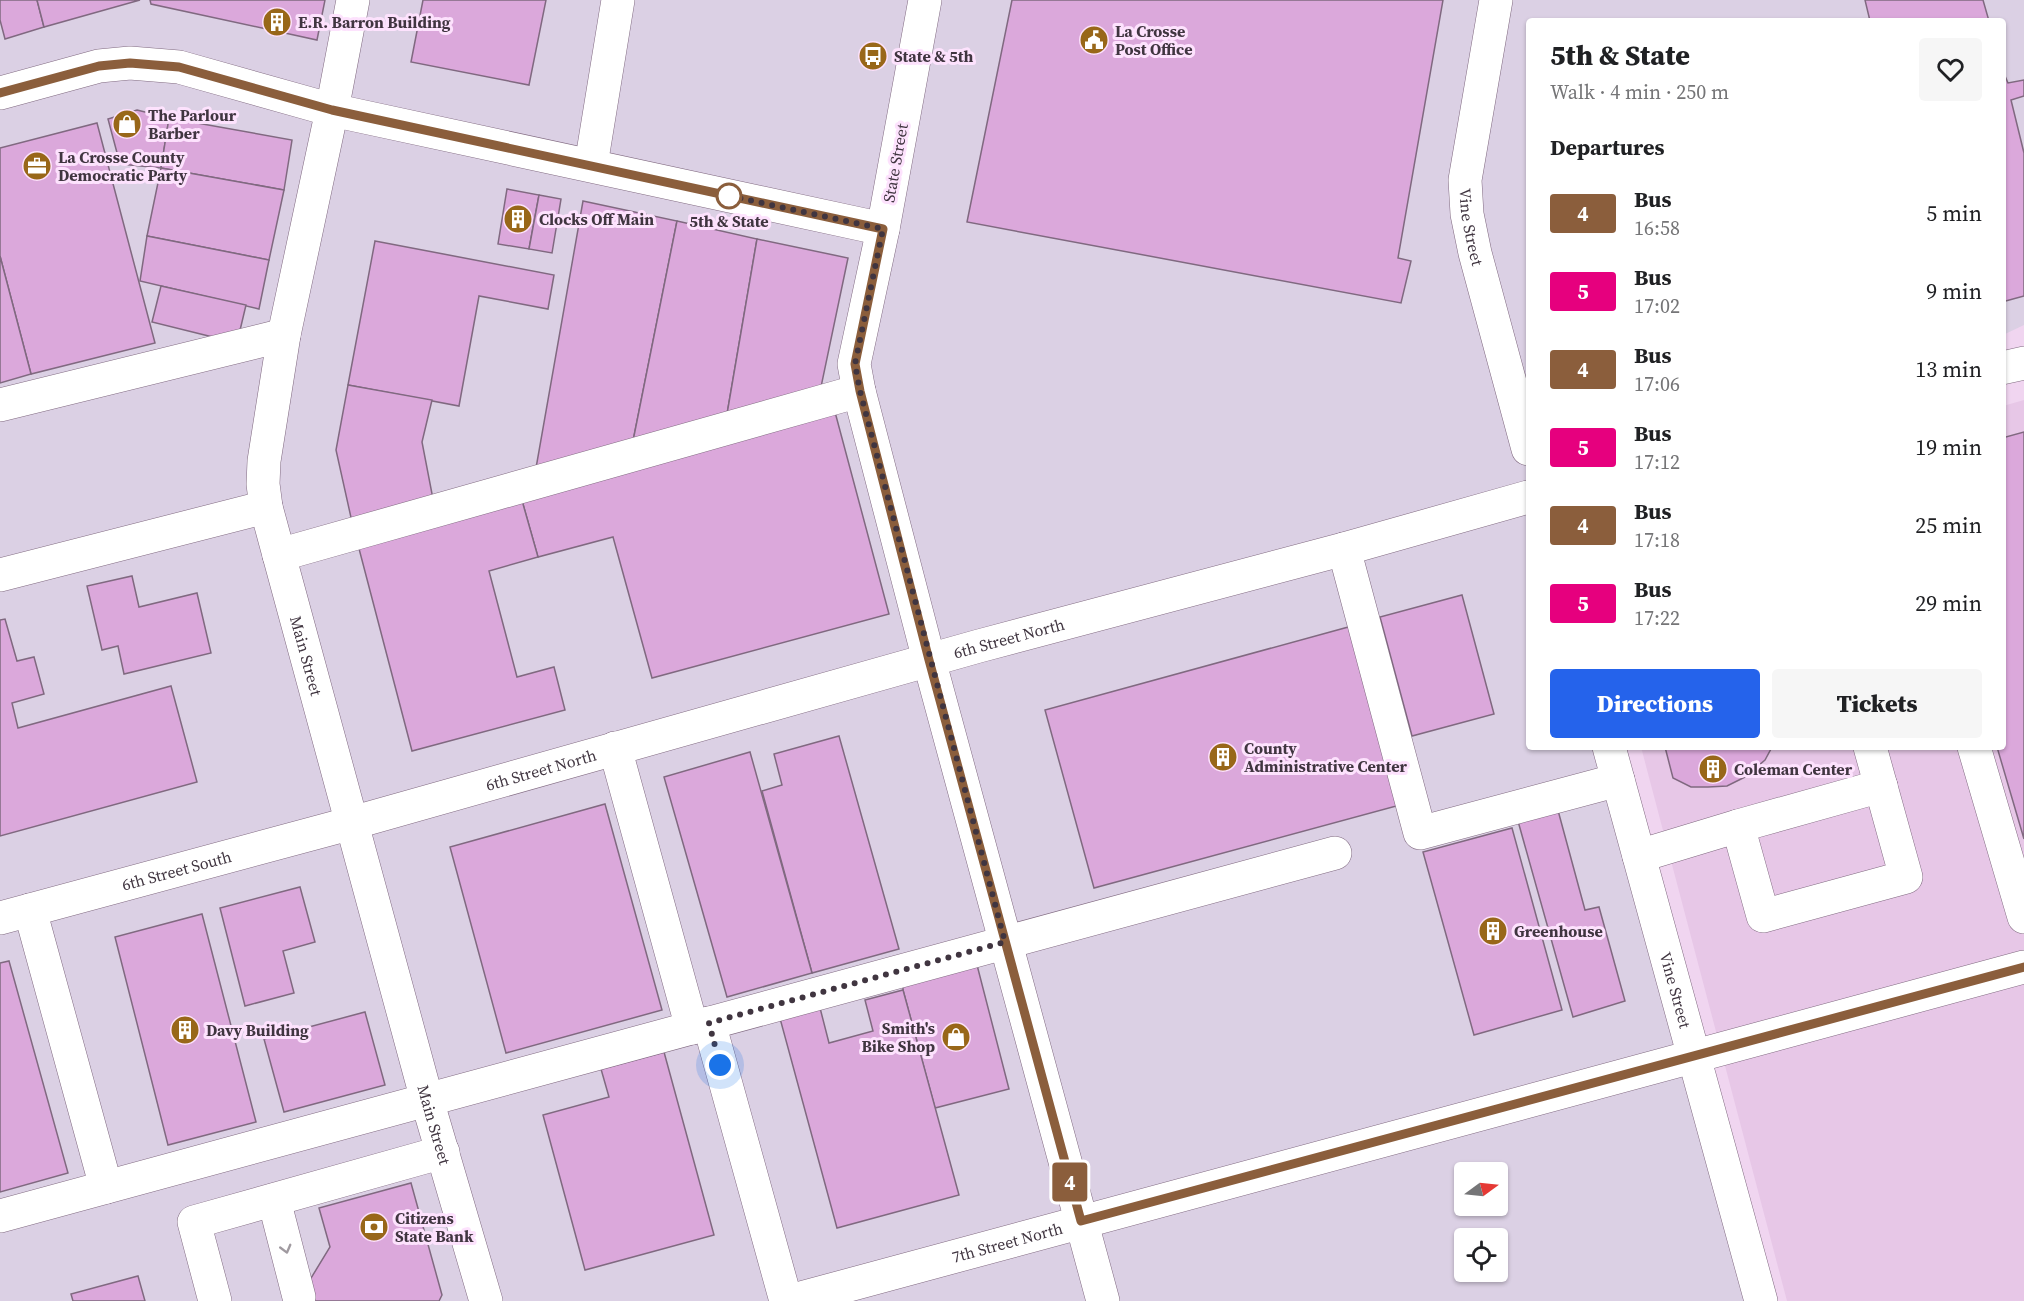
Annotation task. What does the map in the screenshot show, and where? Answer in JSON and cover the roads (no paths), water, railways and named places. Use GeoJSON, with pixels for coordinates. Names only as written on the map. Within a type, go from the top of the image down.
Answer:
{"type":"FeatureCollection","features":[{"type":"Feature","properties":{"kind":"street","name":"Main Street"},"geometry":{"type":"LineString","coordinates":[[353,0],[284,335],[264,461],[263,484],[266,507],[427,1100],[486,1301]]}},
{"type":"Feature","properties":{"kind":"street"},"geometry":{"type":"LineString","coordinates":[[591,165],[618,0]]}},
{"type":"Feature","properties":{"kind":"street","name":"State Street"},"geometry":{"type":"LineString","coordinates":[[925,0],[883,229],[855,364],[929,660],[1103,1301]]}},
{"type":"Feature","properties":{"kind":"street","name":"Vine Street"},"geometry":{"type":"LineString","coordinates":[[1496,0],[1465,180],[1467,214],[1475,253],[1526,442]]}},
{"type":"Feature","properties":{"kind":"street"},"geometry":{"type":"LineString","coordinates":[[0,93],[99,66],[130,63],[179,67],[332,110],[883,229]]}},
{"type":"Feature","properties":{"kind":"street"},"geometry":{"type":"LineString","coordinates":[[0,405],[284,335]]}},
{"type":"Feature","properties":{"kind":"street"},"geometry":{"type":"LineString","coordinates":[[2006,367],[2024,363]]}},
{"type":"Feature","properties":{"kind":"street"},"geometry":{"type":"LineString","coordinates":[[279,555],[860,391]]}},
{"type":"Feature","properties":{"kind":"street","name":"6th Street North"},"geometry":{"type":"LineString","coordinates":[[352,823],[929,660],[1344,549],[1526,498]]}},
{"type":"Feature","properties":{"kind":"street"},"geometry":{"type":"LineString","coordinates":[[0,575],[266,507]]}},
{"type":"Feature","properties":{"kind":"street"},"geometry":{"type":"LineString","coordinates":[[1344,549],[1420,833],[1618,780]]}},
{"type":"Feature","properties":{"kind":"street"},"geometry":{"type":"LineString","coordinates":[[615,748],[788,1301]]}},
{"type":"Feature","properties":{"kind":"street","name":"Vine Street"},"geometry":{"type":"LineString","coordinates":[[1611,750],[1761,1301]]}},
{"type":"Feature","properties":{"kind":"street"},"geometry":{"type":"LineString","coordinates":[[1738,826],[1763,916],[1906,877],[1871,750]]}},
{"type":"Feature","properties":{"kind":"street"},"geometry":{"type":"LineString","coordinates":[[1975,750],[2024,917]]}},
{"type":"Feature","properties":{"kind":"street"},"geometry":{"type":"LineString","coordinates":[[1639,855],[1881,786]]}},
{"type":"Feature","properties":{"kind":"street","name":"6th Street South"},"geometry":{"type":"LineString","coordinates":[[15,914],[352,823]]}},
{"type":"Feature","properties":{"kind":"street"},"geometry":{"type":"LineString","coordinates":[[0,1215],[1335,853]]}},
{"type":"Feature","properties":{"kind":"street"},"geometry":{"type":"LineString","coordinates":[[15,914],[106,1187]]}},
{"type":"Feature","properties":{"kind":"street","name":"7th Street North"},"geometry":{"type":"LineString","coordinates":[[788,1301],[2024,967]]}},
{"type":"Feature","properties":{"kind":"street"},"geometry":{"type":"LineString","coordinates":[[215,1301],[194,1222],[443,1152]]}},
{"type":"Feature","properties":{"kind":"street"},"geometry":{"type":"LineString","coordinates":[[274,1200],[299,1298]]}},
{"type":"Feature","properties":{"kind":"place","name":"E.R. Barron Building"},"geometry":{"type":"Point","coordinates":[277,22]}},
{"type":"Feature","properties":{"kind":"place","name":"La Crosse Post Office"},"geometry":{"type":"Point","coordinates":[1094,40]}},
{"type":"Feature","properties":{"kind":"place","name":"State & 5th"},"geometry":{"type":"Point","coordinates":[873,56]}},
{"type":"Feature","properties":{"kind":"place","name":"The Parlour Barber"},"geometry":{"type":"Point","coordinates":[127,124]}},
{"type":"Feature","properties":{"kind":"place","name":"La Crosse County Democratic Party"},"geometry":{"type":"Point","coordinates":[37,166]}},
{"type":"Feature","properties":{"kind":"place","name":"5th & State"},"geometry":{"type":"Point","coordinates":[729,196]}},
{"type":"Feature","properties":{"kind":"place","name":"Clocks Off Main"},"geometry":{"type":"Point","coordinates":[518,219]}},
{"type":"Feature","properties":{"kind":"place","name":"County Administrative Center"},"geometry":{"type":"Point","coordinates":[1223,757]}},
{"type":"Feature","properties":{"kind":"place","name":"Coleman Center"},"geometry":{"type":"Point","coordinates":[1713,769]}},
{"type":"Feature","properties":{"kind":"place","name":"Greenhouse"},"geometry":{"type":"Point","coordinates":[1493,931]}},
{"type":"Feature","properties":{"kind":"place","name":"Davy Building"},"geometry":{"type":"Point","coordinates":[185,1030]}},
{"type":"Feature","properties":{"kind":"place","name":"Smith's Bike Shop"},"geometry":{"type":"Point","coordinates":[956,1037]}},
{"type":"Feature","properties":{"kind":"place","name":"Citizens State Bank"},"geometry":{"type":"Point","coordinates":[374,1227]}}]}
